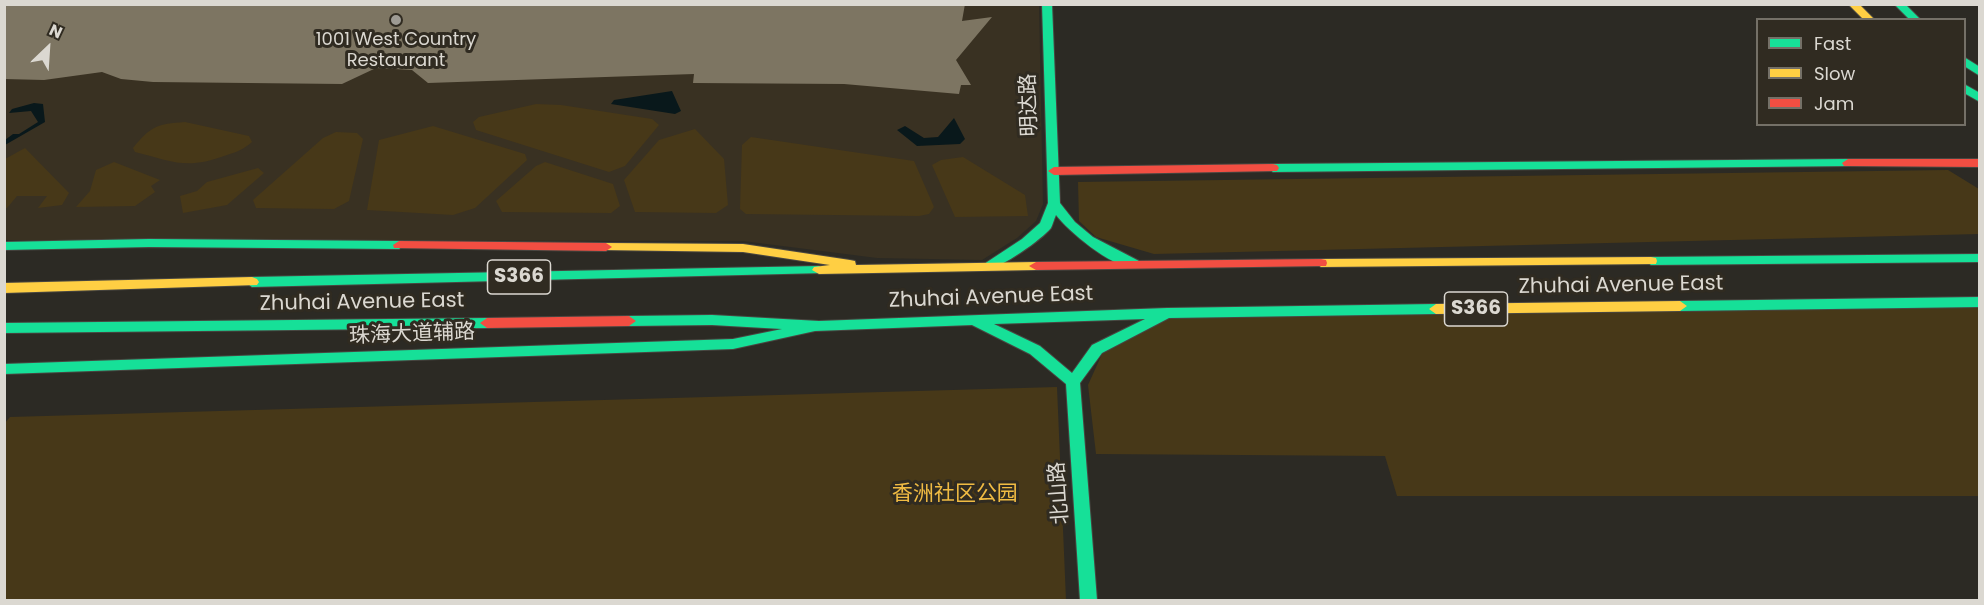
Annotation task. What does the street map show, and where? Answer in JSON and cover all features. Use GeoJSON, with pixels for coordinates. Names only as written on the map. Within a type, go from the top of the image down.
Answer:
{"type":"FeatureCollection","features":[{"type":"Feature","properties":{"kind":"main road","name":"明达路"},"geometry":{"type":"LineString","coordinates":[[988,266],[1027,242],[1046,225],[1054,203],[1047,4]]}},
{"type":"Feature","properties":{"kind":"main road"},"geometry":{"type":"LineString","coordinates":[[1852,4],[1868,18]]}},
{"type":"Feature","properties":{"kind":"main road"},"geometry":{"type":"LineString","coordinates":[[1868,4],[1884,18]]}},
{"type":"Feature","properties":{"kind":"main road"},"geometry":{"type":"LineString","coordinates":[[1884,4],[1900,18]]}},
{"type":"Feature","properties":{"kind":"main road"},"geometry":{"type":"LineString","coordinates":[[1899,4],[1914,18]]}},
{"type":"Feature","properties":{"kind":"main road"},"geometry":{"type":"LineString","coordinates":[[1966,61],[1980,73]]}},
{"type":"Feature","properties":{"kind":"main road"},"geometry":{"type":"LineString","coordinates":[[1966,74],[1980,85]]}},
{"type":"Feature","properties":{"kind":"main road"},"geometry":{"type":"LineString","coordinates":[[1966,88],[1980,99]]}},
{"type":"Feature","properties":{"kind":"main road"},"geometry":{"type":"LineString","coordinates":[[1966,100],[1980,111]]}},
{"type":"Feature","properties":{"kind":"main road"},"geometry":{"type":"LineString","coordinates":[[1054,171],[1562,164],[1980,164]]}},
{"type":"Feature","properties":{"kind":"main road"},"geometry":{"type":"LineString","coordinates":[[1054,203],[1069,227],[1092,245],[1134,264]]}},
{"type":"Feature","properties":{"kind":"main road"},"geometry":{"type":"LineString","coordinates":[[4,246],[149,243],[743,248],[876,268]]}},
{"type":"Feature","properties":{"kind":"main road","name":"Zhuhai Avenue East"},"geometry":{"type":"LineString","coordinates":[[4,288],[988,266],[1980,258]]}},
{"type":"Feature","properties":{"kind":"main road","name":"Zhuhai Avenue East"},"geometry":{"type":"LineString","coordinates":[[4,328],[712,320],[819,326],[1167,314],[1980,302]]}},
{"type":"Feature","properties":{"kind":"main road"},"geometry":{"type":"LineString","coordinates":[[973,320],[1035,350],[1073,382],[1097,349],[1167,314]]}},
{"type":"Feature","properties":{"kind":"main road","name":"珠海大道辅路"},"geometry":{"type":"LineString","coordinates":[[4,369],[733,344],[819,326]]}},
{"type":"Feature","properties":{"kind":"main road","name":"北山路"},"geometry":{"type":"LineString","coordinates":[[1073,382],[1089,600]]}},
{"type":"Feature","properties":{"kind":"shaded area"},"geometry":{"type":"Polygon","coordinates":[[[4,5],[1039,5],[1043,204],[1036,221],[1017,238],[982,260],[877,258],[743,241],[5,240],[4,5]]]}},
{"type":"Feature","properties":{"kind":"shaded area"},"geometry":{"type":"Polygon","coordinates":[[[672,91],[681,111],[675,114],[611,104],[614,100],[672,91]]]}},
{"type":"Feature","properties":{"kind":"shaded area"},"geometry":{"type":"Polygon","coordinates":[[[34,103],[43,104],[45,122],[5,145],[5,140],[13,134],[19,134],[38,122],[31,111],[9,113],[12,109],[34,103]]]}},
{"type":"Feature","properties":{"kind":"shaded area"},"geometry":{"type":"Polygon","coordinates":[[[954,118],[965,139],[960,144],[917,146],[897,130],[905,126],[924,138],[938,137],[954,118]]]}},
{"type":"Feature","properties":{"kind":"green space"},"geometry":{"type":"Polygon","coordinates":[[[536,104],[561,105],[652,119],[659,125],[625,166],[609,172],[476,130],[473,122],[479,117],[536,104]]]}},
{"type":"Feature","properties":{"kind":"green space"},"geometry":{"type":"Polygon","coordinates":[[[185,122],[249,136],[252,142],[231,154],[213,160],[190,163],[135,152],[133,148],[155,128],[185,122]]]}},
{"type":"Feature","properties":{"kind":"green space"},"geometry":{"type":"Polygon","coordinates":[[[433,126],[525,154],[527,160],[475,208],[453,215],[367,210],[379,140],[433,126]]]}},
{"type":"Feature","properties":{"kind":"green space"},"geometry":{"type":"Polygon","coordinates":[[[695,129],[724,159],[728,205],[716,213],[635,212],[624,180],[659,140],[695,129]]]}},
{"type":"Feature","properties":{"kind":"green space"},"geometry":{"type":"Polygon","coordinates":[[[336,132],[357,133],[363,139],[349,201],[334,209],[256,208],[253,200],[323,138],[336,132]]]}},
{"type":"Feature","properties":{"kind":"green space"},"geometry":{"type":"Polygon","coordinates":[[[751,137],[914,161],[934,207],[929,214],[919,216],[746,214],[740,209],[742,145],[751,137]]]}},
{"type":"Feature","properties":{"kind":"green space"},"geometry":{"type":"Polygon","coordinates":[[[25,148],[69,193],[62,205],[38,208],[47,196],[17,196],[5,208],[5,159],[25,148]]]}},
{"type":"Feature","properties":{"kind":"green space"},"geometry":{"type":"Polygon","coordinates":[[[963,157],[1025,195],[1028,216],[955,217],[932,165],[941,160],[963,157]]]}},
{"type":"Feature","properties":{"kind":"green space"},"geometry":{"type":"Polygon","coordinates":[[[114,162],[160,180],[151,186],[155,192],[135,206],[76,207],[90,191],[96,170],[114,162]]]}},
{"type":"Feature","properties":{"kind":"green space"},"geometry":{"type":"Polygon","coordinates":[[[545,162],[613,184],[620,206],[611,213],[502,212],[496,201],[536,166],[545,162]]]}},
{"type":"Feature","properties":{"kind":"green space"},"geometry":{"type":"Polygon","coordinates":[[[258,168],[264,173],[227,205],[183,213],[180,196],[197,191],[207,182],[258,168]]]}},
{"type":"Feature","properties":{"kind":"green space"},"geometry":{"type":"Polygon","coordinates":[[[1948,170],[1979,189],[1979,234],[1154,254],[1096,237],[1079,221],[1078,182],[1948,170]]]}},
{"type":"Feature","properties":{"kind":"green space"},"geometry":{"type":"Polygon","coordinates":[[[1979,307],[1979,496],[1397,496],[1385,456],[1096,454],[1088,385],[1102,354],[1170,318],[1979,307]]]}},
{"type":"Feature","properties":{"kind":"green space","name":"香洲社区公园"},"geometry":{"type":"Polygon","coordinates":[[[1057,387],[1066,600],[5,600],[4,424],[10,417],[1057,387]]]}},
{"type":"Feature","properties":{"kind":"building"},"geometry":{"type":"Polygon","coordinates":[[[4,4],[965,4],[962,21],[992,17],[956,60],[971,85],[961,85],[959,94],[844,84],[693,83],[694,74],[428,83],[412,70],[376,68],[342,84],[153,82],[121,79],[102,72],[44,80],[4,79],[4,4]]]}},
{"type":"Feature","properties":{"kind":"traffic: fast"},"geometry":{"type":"LineString","coordinates":[[988,266],[1027,242],[1046,225],[1054,203],[1047,4]]}},
{"type":"Feature","properties":{"kind":"traffic: fast"},"geometry":{"type":"LineString","coordinates":[[1899,4],[1914,18]]}},
{"type":"Feature","properties":{"kind":"traffic: fast"},"geometry":{"type":"LineString","coordinates":[[1966,62],[1980,73]]}},
{"type":"Feature","properties":{"kind":"traffic: fast"},"geometry":{"type":"LineString","coordinates":[[1966,88],[1980,99]]}},
{"type":"Feature","properties":{"kind":"traffic: fast"},"geometry":{"type":"LineString","coordinates":[[1273,168],[1848,163]]}},
{"type":"Feature","properties":{"kind":"traffic: fast"},"geometry":{"type":"LineString","coordinates":[[1054,203],[1071,225],[1098,247],[1134,264]]}},
{"type":"Feature","properties":{"kind":"traffic: fast"},"geometry":{"type":"LineString","coordinates":[[4,246],[149,243],[399,245]]}},
{"type":"Feature","properties":{"kind":"traffic: fast"},"geometry":{"type":"LineString","coordinates":[[1651,261],[1980,258]]}},
{"type":"Feature","properties":{"kind":"traffic: fast"},"geometry":{"type":"LineString","coordinates":[[252,282],[819,270]]}},
{"type":"Feature","properties":{"kind":"traffic: fast"},"geometry":{"type":"LineString","coordinates":[[1680,306],[1980,302]]}},
{"type":"Feature","properties":{"kind":"traffic: fast"},"geometry":{"type":"LineString","coordinates":[[629,321],[712,320],[819,326],[1167,313],[1436,309]]}},
{"type":"Feature","properties":{"kind":"traffic: fast"},"geometry":{"type":"LineString","coordinates":[[1089,600],[1073,382],[1097,349],[1167,313]]}},
{"type":"Feature","properties":{"kind":"traffic: fast"},"geometry":{"type":"LineString","coordinates":[[973,320],[1035,350],[1073,382]]}},
{"type":"Feature","properties":{"kind":"traffic: fast"},"geometry":{"type":"LineString","coordinates":[[4,328],[487,323]]}},
{"type":"Feature","properties":{"kind":"traffic: fast"},"geometry":{"type":"LineString","coordinates":[[4,369],[733,344],[810,328]]}},
{"type":"Feature","properties":{"kind":"traffic: slow"},"geometry":{"type":"LineString","coordinates":[[1853,4],[1868,18]]}},
{"type":"Feature","properties":{"kind":"traffic: slow"},"geometry":{"type":"LineString","coordinates":[[606,247],[743,248],[850,264]]}},
{"type":"Feature","properties":{"kind":"traffic: slow"},"geometry":{"type":"LineString","coordinates":[[1321,263],[1651,261]]}},
{"type":"Feature","properties":{"kind":"traffic: slow"},"geometry":{"type":"LineString","coordinates":[[819,270],[1036,266]]}},
{"type":"Feature","properties":{"kind":"traffic: slow"},"geometry":{"type":"LineString","coordinates":[[4,288],[252,282]]}},
{"type":"Feature","properties":{"kind":"traffic: slow"},"geometry":{"type":"LineString","coordinates":[[1436,309],[1680,306]]}},
{"type":"Feature","properties":{"kind":"traffic: jam"},"geometry":{"type":"LineString","coordinates":[[1848,163],[1980,163]]}},
{"type":"Feature","properties":{"kind":"traffic: jam"},"geometry":{"type":"LineString","coordinates":[[1054,171],[1273,168]]}},
{"type":"Feature","properties":{"kind":"traffic: jam"},"geometry":{"type":"LineString","coordinates":[[399,245],[606,247]]}},
{"type":"Feature","properties":{"kind":"traffic: jam"},"geometry":{"type":"LineString","coordinates":[[1036,266],[1321,263]]}},
{"type":"Feature","properties":{"kind":"traffic: jam"},"geometry":{"type":"LineString","coordinates":[[487,323],[629,321]]}},
{"type":"Feature","properties":{"kind":"place","name":"1001 West Country Restaurant"},"geometry":{"type":"Point","coordinates":[396,20]}}]}
